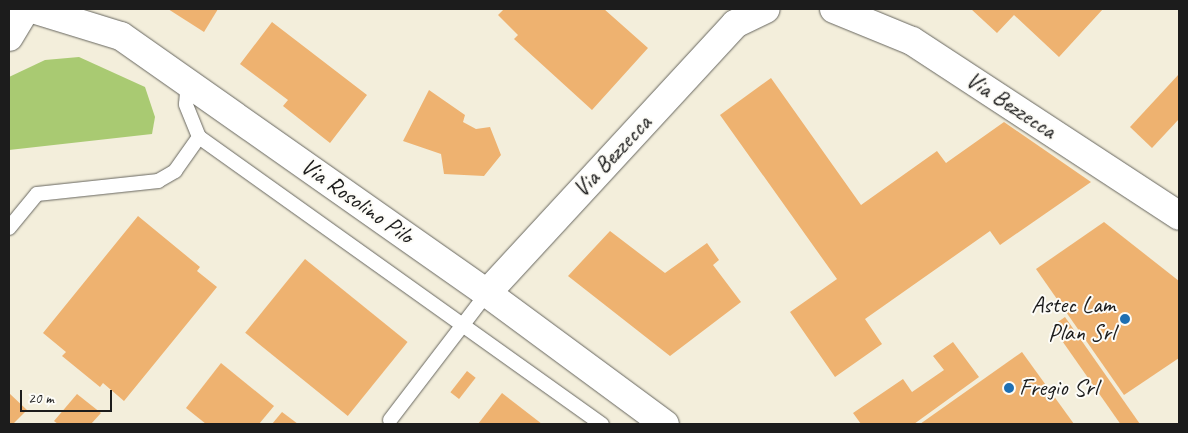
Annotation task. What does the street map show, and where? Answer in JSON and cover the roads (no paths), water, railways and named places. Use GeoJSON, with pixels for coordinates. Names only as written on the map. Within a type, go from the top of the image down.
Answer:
{"type":"FeatureCollection","features":[{"type":"Feature","properties":{"kind":"street"},"geometry":{"type":"LineString","coordinates":[[9,37],[26,9]]}},
{"type":"Feature","properties":{"kind":"street","name":"Via Rosolino Pilo"},"geometry":{"type":"LineString","coordinates":[[33,9],[121,36],[188,80],[487,293],[663,424]]}},
{"type":"Feature","properties":{"kind":"street","name":"Via Bezzecca"},"geometry":{"type":"LineString","coordinates":[[487,293],[735,24],[766,9]]}},
{"type":"Feature","properties":{"kind":"street","name":"Via Bezzecca"},"geometry":{"type":"LineString","coordinates":[[834,9],[912,41],[1179,216]]}},
{"type":"Feature","properties":{"kind":"lane"},"geometry":{"type":"LineString","coordinates":[[188,80],[186,104],[199,136],[602,424]]}},
{"type":"Feature","properties":{"kind":"lane"},"geometry":{"type":"LineString","coordinates":[[9,228],[37,194],[158,181],[175,171],[199,136]]}},
{"type":"Feature","properties":{"kind":"lane"},"geometry":{"type":"LineString","coordinates":[[390,420],[487,293]]}},
{"type":"Feature","properties":{"kind":"place","name":"Astec Lam Plan Srl"},"geometry":{"type":"Point","coordinates":[1125,319]}},
{"type":"Feature","properties":{"kind":"place","name":"Fregio Srl"},"geometry":{"type":"Point","coordinates":[1009,388]}}]}
